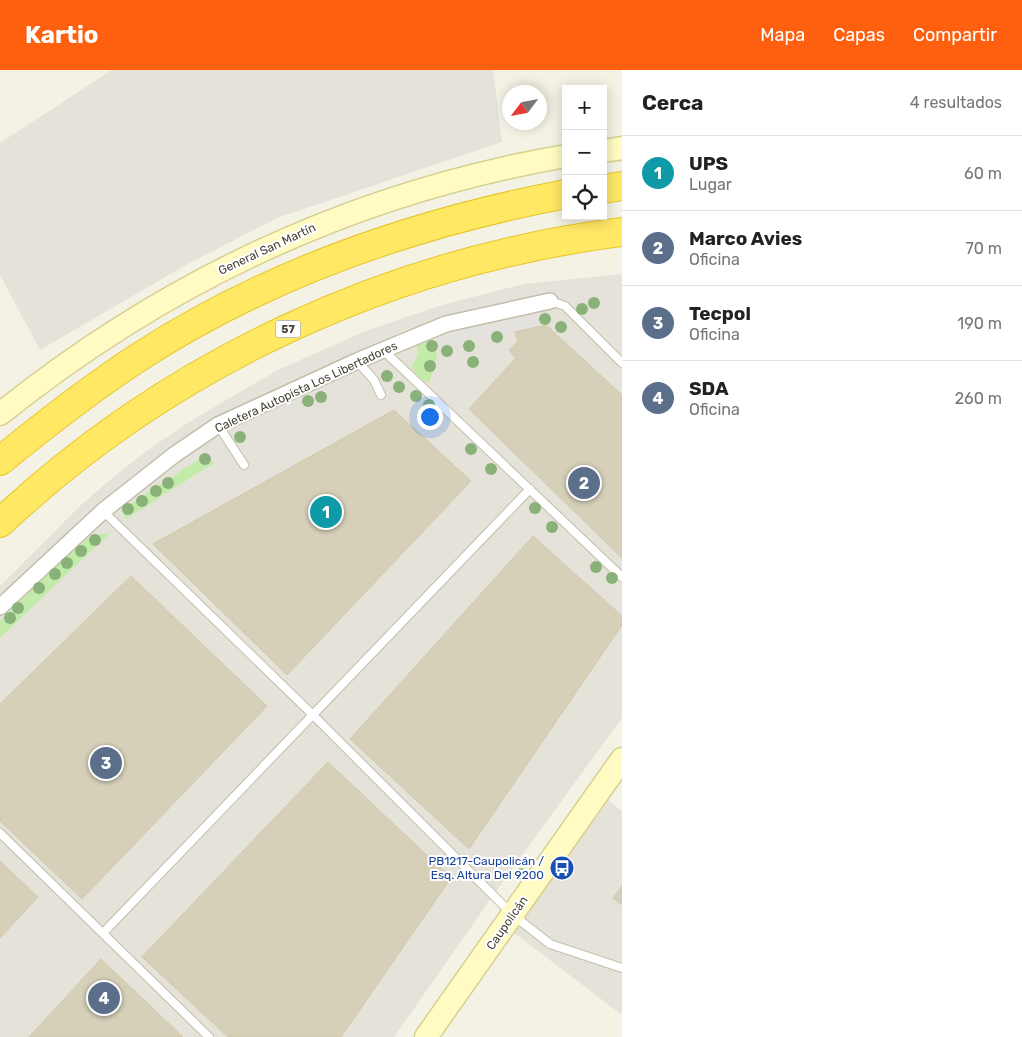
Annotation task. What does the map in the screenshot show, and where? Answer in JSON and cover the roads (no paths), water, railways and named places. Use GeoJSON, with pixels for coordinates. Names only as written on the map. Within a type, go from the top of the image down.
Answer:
{"type":"FeatureCollection","features":[{"type":"Feature","properties":{"kind":"highway"},"geometry":{"type":"LineString","coordinates":[[607,188],[622,186]]}},
{"type":"Feature","properties":{"kind":"highway"},"geometry":{"type":"LineString","coordinates":[[0,461],[68,406],[114,374],[173,336],[246,297],[316,265],[392,237],[473,214],[562,195]]}},
{"type":"Feature","properties":{"kind":"highway","name":"57"},"geometry":{"type":"LineString","coordinates":[[0,523],[78,456],[136,414],[208,370],[295,325],[387,287],[444,269],[522,249],[622,232]]}},
{"type":"Feature","properties":{"kind":"street"},"geometry":{"type":"LineString","coordinates":[[607,150],[622,148]]}},
{"type":"Feature","properties":{"kind":"street","name":"General San Martín"},"geometry":{"type":"LineString","coordinates":[[0,414],[46,378],[123,325],[211,274],[258,251],[335,218],[410,193],[488,172],[562,157]]}},
{"type":"Feature","properties":{"kind":"street","name":"Caletera Autopista Los Libertadores"},"geometry":{"type":"LineString","coordinates":[[0,607],[102,511],[174,455],[218,425],[357,361],[446,324],[550,301]]}},
{"type":"Feature","properties":{"kind":"street","name":"Caupolicán"},"geometry":{"type":"LineString","coordinates":[[426,1037],[622,760]]}},
{"type":"Feature","properties":{"kind":"lane"},"geometry":{"type":"LineString","coordinates":[[550,301],[565,306],[622,364]]}},
{"type":"Feature","properties":{"kind":"lane"},"geometry":{"type":"LineString","coordinates":[[383,350],[622,577]]}},
{"type":"Feature","properties":{"kind":"lane"},"geometry":{"type":"LineString","coordinates":[[357,361],[374,380],[381,394]]}},
{"type":"Feature","properties":{"kind":"lane"},"geometry":{"type":"LineString","coordinates":[[218,425],[244,465]]}},
{"type":"Feature","properties":{"kind":"lane"},"geometry":{"type":"LineString","coordinates":[[103,933],[530,489]]}},
{"type":"Feature","properties":{"kind":"lane"},"geometry":{"type":"LineString","coordinates":[[102,511],[312,714],[513,915],[550,944],[622,968]]}},
{"type":"Feature","properties":{"kind":"lane"},"geometry":{"type":"LineString","coordinates":[[0,832],[209,1037]]}},
{"type":"Feature","properties":{"kind":"place","name":"Marco Avies"},"geometry":{"type":"Point","coordinates":[584,483]}},
{"type":"Feature","properties":{"kind":"place","name":"UPS"},"geometry":{"type":"Point","coordinates":[326,512]}},
{"type":"Feature","properties":{"kind":"place","name":"Tecpol"},"geometry":{"type":"Point","coordinates":[106,763]}},
{"type":"Feature","properties":{"kind":"place","name":"PB1217-Caupolicán / Esq. Altura Del 9200"},"geometry":{"type":"Point","coordinates":[562,868]}},
{"type":"Feature","properties":{"kind":"place","name":"SDA"},"geometry":{"type":"Point","coordinates":[104,998]}}]}
